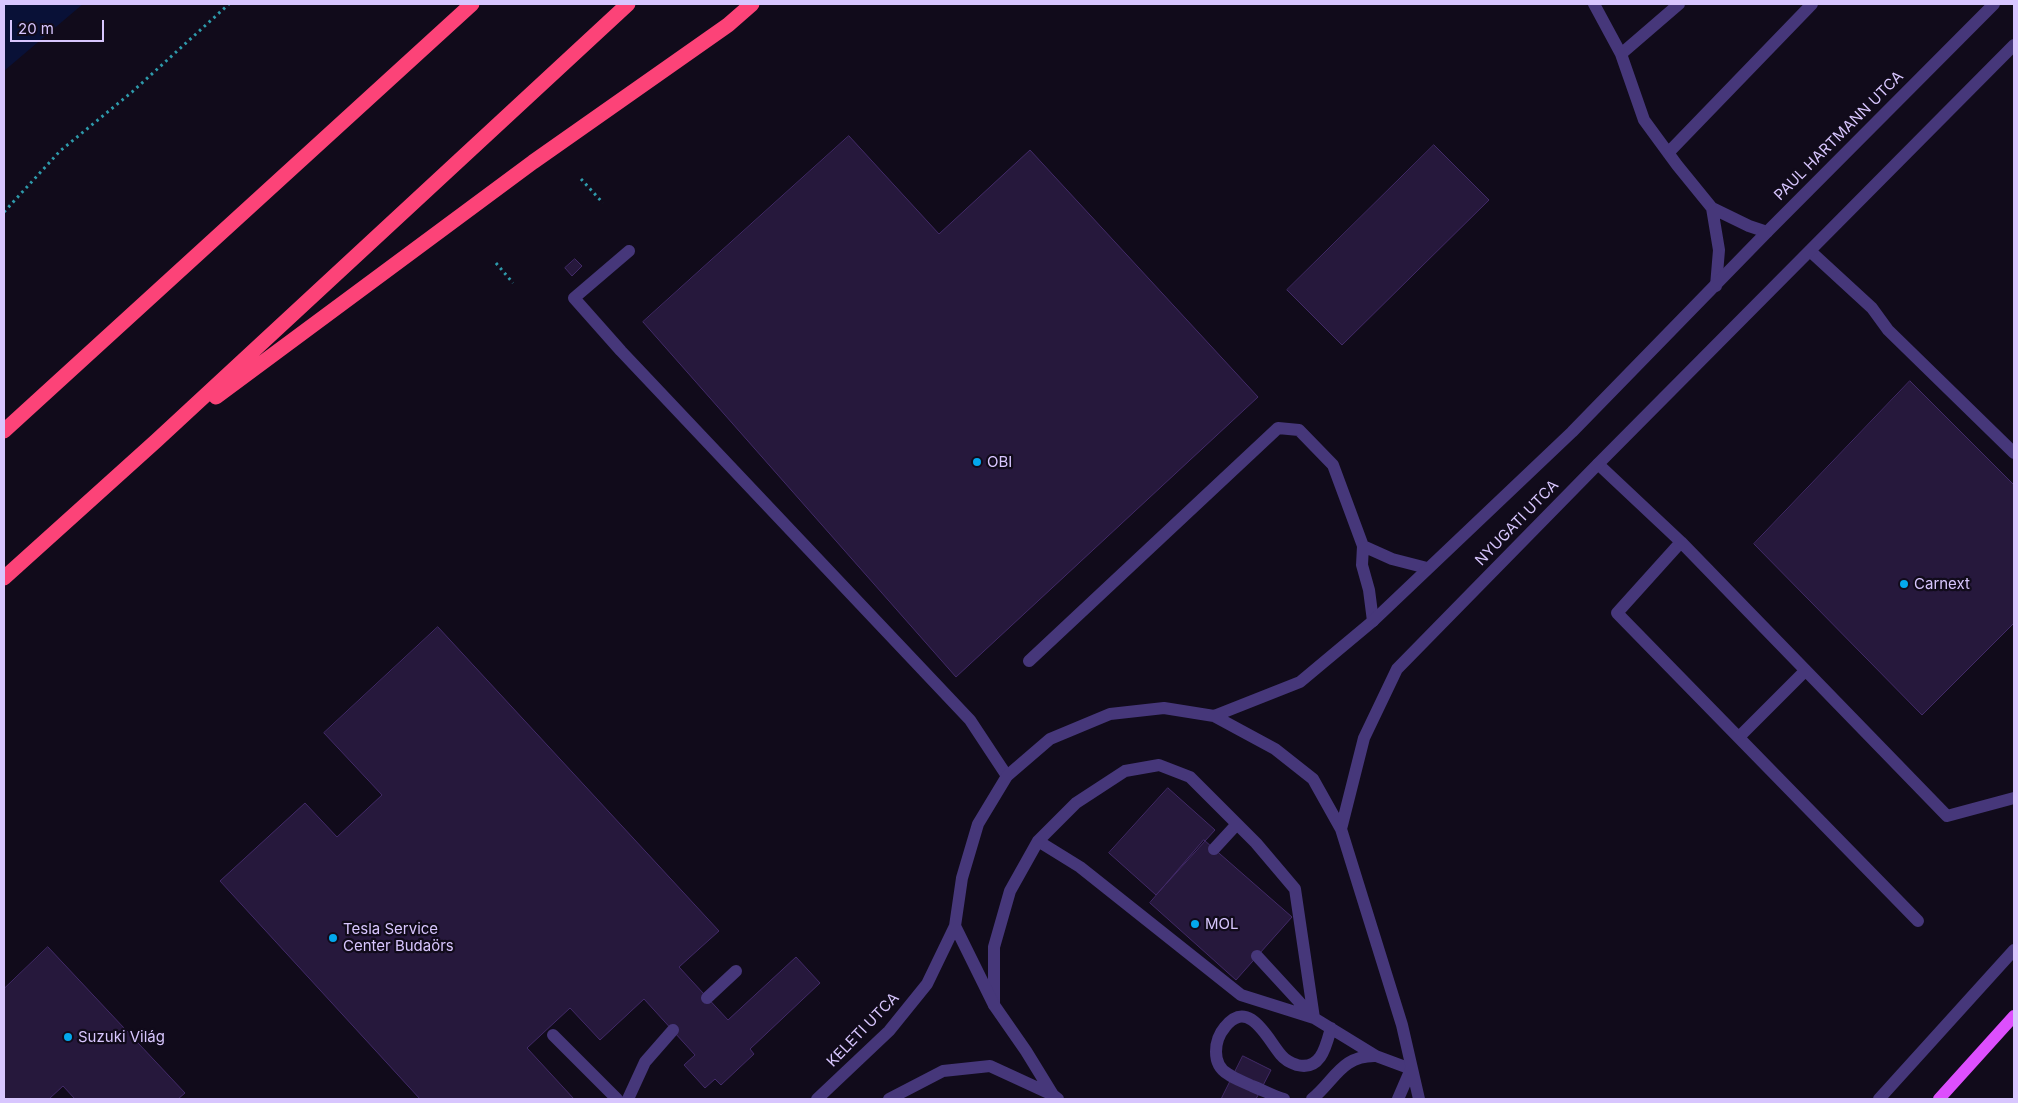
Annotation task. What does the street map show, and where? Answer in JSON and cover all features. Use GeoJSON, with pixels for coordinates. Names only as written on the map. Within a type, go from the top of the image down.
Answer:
{"type":"FeatureCollection","features":[{"type":"Feature","properties":{"kind":"highway"},"geometry":{"type":"LineString","coordinates":[[4,431],[472,4]]}},
{"type":"Feature","properties":{"kind":"highway"},"geometry":{"type":"LineString","coordinates":[[4,578],[628,4]]}},
{"type":"Feature","properties":{"kind":"highway"},"geometry":{"type":"LineString","coordinates":[[156,440],[533,162],[728,26],[752,4]]}},
{"type":"Feature","properties":{"kind":"main road"},"geometry":{"type":"LineString","coordinates":[[1938,1099],[2014,1016]]}},
{"type":"Feature","properties":{"kind":"street"},"geometry":{"type":"LineString","coordinates":[[1594,4],[1621,54],[1644,120],[1668,153],[1712,208],[1749,226],[1767,232]]}},
{"type":"Feature","properties":{"kind":"street"},"geometry":{"type":"LineString","coordinates":[[1621,54],[1679,4]]}},
{"type":"Feature","properties":{"kind":"street"},"geometry":{"type":"LineString","coordinates":[[1668,153],[1812,4]]}},
{"type":"Feature","properties":{"kind":"street","name":"PAUL HARTMANN UTCA"},"geometry":{"type":"LineString","coordinates":[[1713,289],[1767,232],[1994,4]]}},
{"type":"Feature","properties":{"kind":"street"},"geometry":{"type":"LineString","coordinates":[[2014,45],[1810,251],[1872,308],[1888,330],[2014,453]]}},
{"type":"Feature","properties":{"kind":"street"},"geometry":{"type":"LineString","coordinates":[[1712,208],[1719,250],[1713,289]]}},
{"type":"Feature","properties":{"kind":"street"},"geometry":{"type":"LineString","coordinates":[[629,251],[574,298],[621,351],[970,720],[1007,776]]}},
{"type":"Feature","properties":{"kind":"street","name":"NYUGATI UTCA"},"geometry":{"type":"LineString","coordinates":[[1341,829],[1364,738],[1398,669],[1810,251]]}},
{"type":"Feature","properties":{"kind":"street","name":"NYUGATI UTCA"},"geometry":{"type":"LineString","coordinates":[[1214,716],[1300,682],[1373,621],[1572,432],[1713,289]]}},
{"type":"Feature","properties":{"kind":"street"},"geometry":{"type":"LineString","coordinates":[[1028,661],[1278,428],[1299,430],[1333,465],[1363,546],[1362,565],[1369,590],[1373,621]]}},
{"type":"Feature","properties":{"kind":"street"},"geometry":{"type":"LineString","coordinates":[[1598,464],[1681,542],[1948,816],[2014,798]]}},
{"type":"Feature","properties":{"kind":"street"},"geometry":{"type":"LineString","coordinates":[[1681,542],[1617,613],[1918,921]]}},
{"type":"Feature","properties":{"kind":"street"},"geometry":{"type":"LineString","coordinates":[[1363,546],[1392,559],[1427,568]]}},
{"type":"Feature","properties":{"kind":"street"},"geometry":{"type":"LineString","coordinates":[[1739,737],[1806,671]]}},
{"type":"Feature","properties":{"kind":"street","name":"KELETI UTCA"},"geometry":{"type":"LineString","coordinates":[[817,1099],[889,1031],[927,984],[955,926],[962,878],[978,824],[1007,776],[1050,739],[1110,714],[1164,708],[1214,716]]}},
{"type":"Feature","properties":{"kind":"street"},"geometry":{"type":"LineString","coordinates":[[1214,716],[1275,749],[1313,779],[1341,829],[1402,1024],[1419,1099]]}},
{"type":"Feature","properties":{"kind":"street"},"geometry":{"type":"LineString","coordinates":[[994,1005],[994,946],[1010,891],[1038,841],[1076,803],[1125,771],[1159,765],[1190,777],[1237,824],[1295,890],[1314,1018]]}},
{"type":"Feature","properties":{"kind":"street"},"geometry":{"type":"LineString","coordinates":[[1214,849],[1237,824]]}},
{"type":"Feature","properties":{"kind":"street"},"geometry":{"type":"LineString","coordinates":[[1038,841],[1080,867],[1241,995],[1314,1018],[1376,1056],[1411,1069]]}},
{"type":"Feature","properties":{"kind":"street"},"geometry":{"type":"LineString","coordinates":[[1149,921],[1159,912]]}},
{"type":"Feature","properties":{"kind":"street"},"geometry":{"type":"LineString","coordinates":[[955,926],[994,1005],[1055,1097]]}},
{"type":"Feature","properties":{"kind":"street"},"geometry":{"type":"LineString","coordinates":[[1879,1099],[2014,950]]}},
{"type":"Feature","properties":{"kind":"street"},"geometry":{"type":"LineString","coordinates":[[1257,956],[1314,1018]]}},
{"type":"Feature","properties":{"kind":"street"},"geometry":{"type":"LineString","coordinates":[[707,998],[736,971]]}},
{"type":"Feature","properties":{"kind":"street"},"geometry":{"type":"LineString","coordinates":[[1284,1099],[1226,1073],[1217,1062],[1215,1047],[1219,1034],[1228,1023],[1239,1017],[1251,1019],[1261,1026],[1282,1057],[1290,1063],[1303,1066],[1320,1060],[1331,1028]]}},
{"type":"Feature","properties":{"kind":"street"},"geometry":{"type":"LineString","coordinates":[[628,1099],[645,1062],[672,1030]]}},
{"type":"Feature","properties":{"kind":"street"},"geometry":{"type":"LineString","coordinates":[[554,1035],[617,1099]]}},
{"type":"Feature","properties":{"kind":"street"},"geometry":{"type":"LineString","coordinates":[[1312,1099],[1348,1062],[1363,1056],[1376,1056]]}},
{"type":"Feature","properties":{"kind":"street"},"geometry":{"type":"LineString","coordinates":[[889,1099],[944,1072],[990,1066],[1055,1097]]}},
{"type":"Feature","properties":{"kind":"street"},"geometry":{"type":"LineString","coordinates":[[1398,1099],[1411,1069]]}},
{"type":"Feature","properties":{"kind":"path"},"geometry":{"type":"LineString","coordinates":[[4,212],[60,151],[132,92],[229,4]]}},
{"type":"Feature","properties":{"kind":"path"},"geometry":{"type":"LineString","coordinates":[[581,179],[603,203]]}},
{"type":"Feature","properties":{"kind":"path"},"geometry":{"type":"LineString","coordinates":[[496,263],[513,283]]}},
{"type":"Feature","properties":{"kind":"shaded area"},"geometry":{"type":"Polygon","coordinates":[[[4,4],[83,4],[4,71],[4,4]]]}},
{"type":"Feature","properties":{"kind":"building","name":"OBI"},"geometry":{"type":"Polygon","coordinates":[[[849,136],[939,234],[1030,150],[1258,397],[956,677],[643,322],[849,136]]]}},
{"type":"Feature","properties":{"kind":"building"},"geometry":{"type":"Polygon","coordinates":[[[1434,145],[1489,200],[1342,345],[1287,290],[1434,145]]]}},
{"type":"Feature","properties":{"kind":"building"},"geometry":{"type":"Polygon","coordinates":[[[575,259],[582,266],[572,276],[565,268],[575,259]]]}},
{"type":"Feature","properties":{"kind":"building","name":"Carnext"},"geometry":{"type":"Polygon","coordinates":[[[1910,381],[2014,485],[2014,623],[1922,715],[1754,544],[1910,381]]]}},
{"type":"Feature","properties":{"kind":"building"},"geometry":{"type":"Polygon","coordinates":[[[438,627],[719,931],[679,967],[728,1020],[796,957],[820,983],[750,1049],[754,1054],[721,1085],[715,1079],[705,1088],[684,1065],[695,1055],[644,999],[600,1040],[570,1008],[527,1048],[574,1099],[420,1099],[220,881],[305,803],[337,837],[382,795],[324,733],[438,627]]]}},
{"type":"Feature","properties":{"kind":"building"},"geometry":{"type":"Polygon","coordinates":[[[1168,788],[1215,830],[1156,895],[1109,853],[1168,788]]]}},
{"type":"Feature","properties":{"kind":"building"},"geometry":{"type":"Polygon","coordinates":[[[1204,840],[1292,917],[1236,980],[1150,903],[1204,840]]]}},
{"type":"Feature","properties":{"kind":"building","name":"Suzuki Világ"},"geometry":{"type":"Polygon","coordinates":[[[48,947],[185,1093],[178,1099],[75,1099],[63,1086],[49,1099],[4,1099],[4,989],[48,947]]]}},
{"type":"Feature","properties":{"kind":"building"},"geometry":{"type":"Polygon","coordinates":[[[1243,1056],[1271,1070],[1256,1099],[1224,1099],[1222,1098],[1243,1056]]]}},
{"type":"Feature","properties":{"kind":"place","name":"OBI"},"geometry":{"type":"Point","coordinates":[977,462]}},
{"type":"Feature","properties":{"kind":"place","name":"Carnext"},"geometry":{"type":"Point","coordinates":[1904,584]}},
{"type":"Feature","properties":{"kind":"place","name":"MOL"},"geometry":{"type":"Point","coordinates":[1195,924]}},
{"type":"Feature","properties":{"kind":"place","name":"Tesla Service Center Budaörs"},"geometry":{"type":"Point","coordinates":[333,938]}},
{"type":"Feature","properties":{"kind":"place","name":"Suzuki Világ"},"geometry":{"type":"Point","coordinates":[68,1037]}}]}
